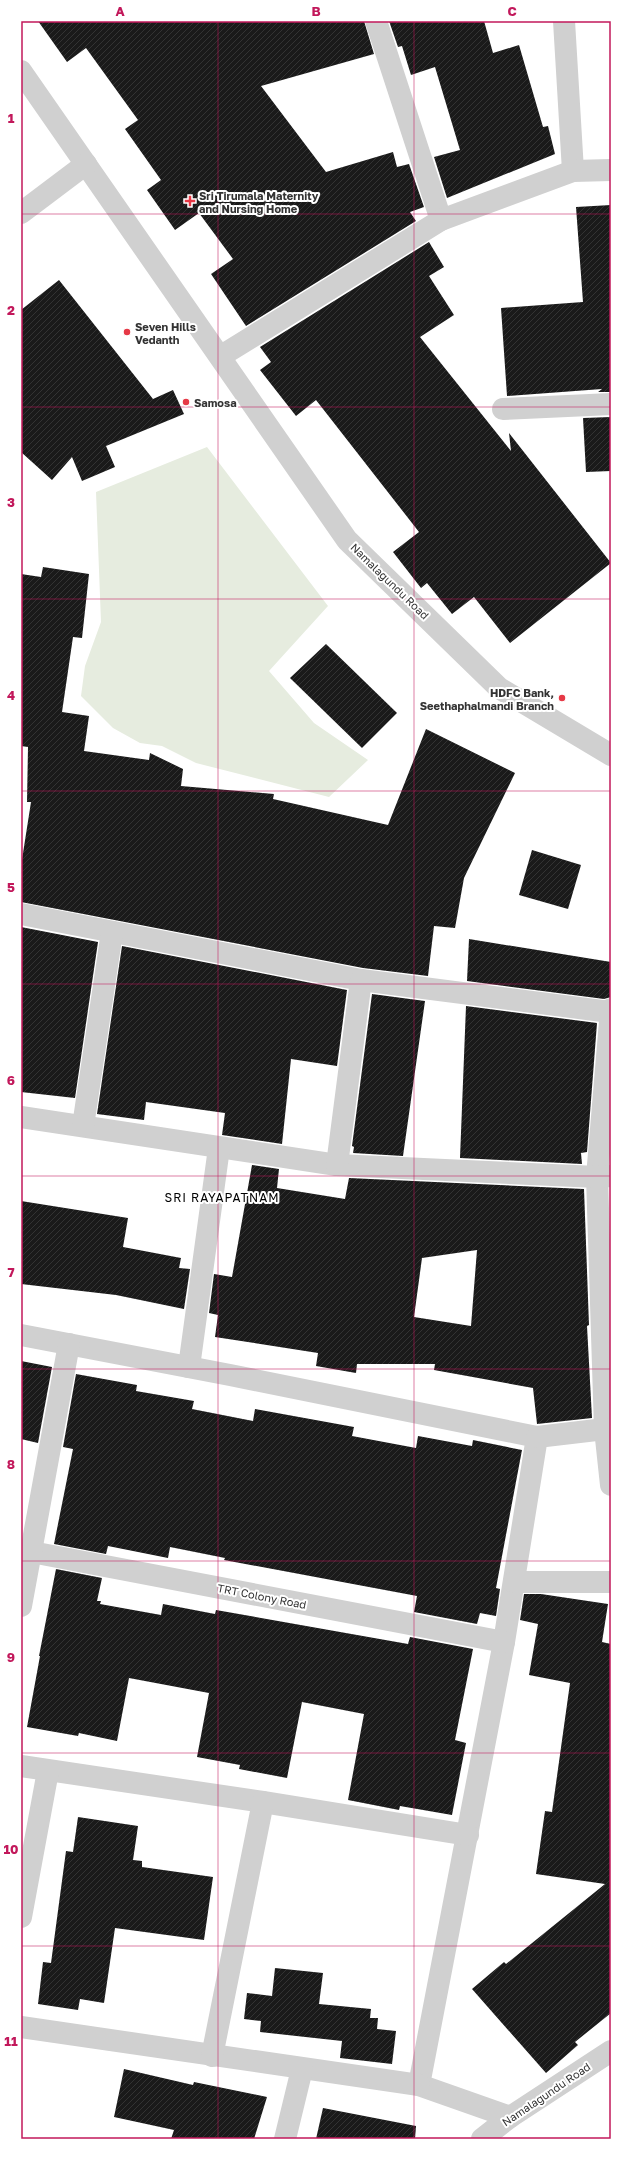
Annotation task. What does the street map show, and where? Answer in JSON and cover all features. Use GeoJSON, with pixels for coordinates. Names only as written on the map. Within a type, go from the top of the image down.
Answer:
{"type":"FeatureCollection","features":[{"type":"Feature","properties":{"kind":"street"},"geometry":{"type":"LineString","coordinates":[[376,21],[441,220]]}},
{"type":"Feature","properties":{"kind":"street"},"geometry":{"type":"LineString","coordinates":[[564,21],[573,171]]}},
{"type":"Feature","properties":{"kind":"street","name":"Namalagundu Road"},"geometry":{"type":"LineString","coordinates":[[21,71],[221,356],[347,540],[499,688],[611,755]]}},
{"type":"Feature","properties":{"kind":"street"},"geometry":{"type":"LineString","coordinates":[[21,213],[86,164]]}},
{"type":"Feature","properties":{"kind":"street"},"geometry":{"type":"LineString","coordinates":[[221,356],[441,220],[573,171],[611,170]]}},
{"type":"Feature","properties":{"kind":"street"},"geometry":{"type":"LineString","coordinates":[[503,409],[611,404]]}},
{"type":"Feature","properties":{"kind":"street"},"geometry":{"type":"LineString","coordinates":[[21,914],[361,980],[611,1010],[604,1177],[605,1429],[611,1485]]}},
{"type":"Feature","properties":{"kind":"street"},"geometry":{"type":"LineString","coordinates":[[83,1126],[112,932]]}},
{"type":"Feature","properties":{"kind":"street"},"geometry":{"type":"LineString","coordinates":[[337,1165],[361,980]]}},
{"type":"Feature","properties":{"kind":"street"},"geometry":{"type":"LineString","coordinates":[[21,1117],[337,1165],[604,1177]]}},
{"type":"Feature","properties":{"kind":"street"},"geometry":{"type":"LineString","coordinates":[[189,1367],[219,1148]]}},
{"type":"Feature","properties":{"kind":"street"},"geometry":{"type":"LineString","coordinates":[[21,1336],[189,1367],[537,1437],[605,1429]]}},
{"type":"Feature","properties":{"kind":"street"},"geometry":{"type":"LineString","coordinates":[[21,1606],[26,1551],[70,1344]]}},
{"type":"Feature","properties":{"kind":"street"},"geometry":{"type":"LineString","coordinates":[[419,2085],[504,1642],[537,1437]]}},
{"type":"Feature","properties":{"kind":"street","name":"TRT Colony Road"},"geometry":{"type":"LineString","coordinates":[[26,1551],[504,1642]]}},
{"type":"Feature","properties":{"kind":"street"},"geometry":{"type":"LineString","coordinates":[[514,1582],[611,1582]]}},
{"type":"Feature","properties":{"kind":"street"},"geometry":{"type":"LineString","coordinates":[[21,1766],[263,1802],[468,1835]]}},
{"type":"Feature","properties":{"kind":"street"},"geometry":{"type":"LineString","coordinates":[[21,1917],[48,1771]]}},
{"type":"Feature","properties":{"kind":"street"},"geometry":{"type":"LineString","coordinates":[[212,2056],[263,1802]]}},
{"type":"Feature","properties":{"kind":"street"},"geometry":{"type":"LineString","coordinates":[[21,2027],[419,2085],[510,2117]]}},
{"type":"Feature","properties":{"kind":"street","name":"Namalagundu Road"},"geometry":{"type":"LineString","coordinates":[[482,2139],[510,2117],[611,2051]]}},
{"type":"Feature","properties":{"kind":"street"},"geometry":{"type":"LineString","coordinates":[[285,2139],[302,2069]]}},
{"type":"Feature","properties":{"kind":"shaded area"},"geometry":{"type":"Polygon","coordinates":[[[207,447],[328,606],[269,671],[314,723],[368,760],[329,797],[196,763],[162,746],[140,743],[113,728],[81,696],[85,666],[101,622],[96,492],[207,447]]]}},
{"type":"Feature","properties":{"kind":"building"},"geometry":{"type":"Polygon","coordinates":[[[38,21],[364,21],[374,54],[261,86],[326,172],[393,152],[397,167],[409,164],[424,207],[410,212],[416,221],[246,326],[211,274],[233,259],[199,213],[175,230],[147,190],[161,180],[125,129],[138,120],[86,48],[67,62],[38,21]]]}},
{"type":"Feature","properties":{"kind":"building"},"geometry":{"type":"Polygon","coordinates":[[[389,21],[484,21],[493,53],[519,45],[543,127],[548,126],[555,154],[447,198],[434,157],[460,150],[435,67],[411,75],[402,46],[398,47],[389,21]]]}},
{"type":"Feature","properties":{"kind":"building"},"geometry":{"type":"Polygon","coordinates":[[[611,205],[611,392],[598,392],[602,389],[507,396],[501,308],[583,302],[576,207],[611,205]]]}},
{"type":"Feature","properties":{"kind":"building"},"geometry":{"type":"Polygon","coordinates":[[[429,242],[444,267],[429,276],[454,315],[420,337],[511,451],[509,433],[611,563],[510,643],[474,597],[452,614],[427,583],[421,588],[393,552],[419,532],[316,400],[296,416],[260,370],[271,362],[260,347],[429,242]]]}},
{"type":"Feature","properties":{"kind":"building"},"geometry":{"type":"Polygon","coordinates":[[[59,280],[153,399],[173,390],[184,414],[106,446],[115,467],[82,481],[72,457],[52,480],[21,452],[21,310],[59,280]]]}},
{"type":"Feature","properties":{"kind":"building"},"geometry":{"type":"Polygon","coordinates":[[[611,417],[611,471],[586,472],[583,418],[611,417]]]}},
{"type":"Feature","properties":{"kind":"building"},"geometry":{"type":"Polygon","coordinates":[[[43,567],[89,574],[82,638],[73,637],[62,712],[89,716],[84,751],[149,760],[150,753],[183,769],[181,786],[274,794],[273,799],[388,825],[426,729],[515,773],[464,878],[455,928],[434,926],[428,976],[363,968],[21,902],[21,866],[31,802],[27,802],[28,747],[21,746],[21,574],[41,577],[43,567]]]}},
{"type":"Feature","properties":{"kind":"building"},"geometry":{"type":"Polygon","coordinates":[[[326,644],[397,713],[362,748],[290,678],[326,644]]]}},
{"type":"Feature","properties":{"kind":"building"},"geometry":{"type":"Polygon","coordinates":[[[532,850],[581,865],[568,909],[519,895],[532,850]]]}},
{"type":"Feature","properties":{"kind":"building"},"geometry":{"type":"Polygon","coordinates":[[[21,927],[98,942],[75,1098],[21,1092],[21,927]]]}},
{"type":"Feature","properties":{"kind":"building"},"geometry":{"type":"Polygon","coordinates":[[[469,939],[611,962],[611,997],[604,999],[467,981],[469,939]]]}},
{"type":"Feature","properties":{"kind":"building"},"geometry":{"type":"Polygon","coordinates":[[[122,946],[347,990],[337,1066],[291,1059],[282,1144],[222,1135],[225,1113],[146,1102],[144,1120],[97,1114],[122,946]]]}},
{"type":"Feature","properties":{"kind":"building"},"geometry":{"type":"Polygon","coordinates":[[[372,994],[425,1001],[403,1156],[353,1153],[354,1147],[352,1146],[372,994]]]}},
{"type":"Feature","properties":{"kind":"building"},"geometry":{"type":"Polygon","coordinates":[[[466,1006],[597,1023],[587,1152],[581,1153],[582,1164],[460,1158],[466,1006]]]}},
{"type":"Feature","properties":{"kind":"building"},"geometry":{"type":"Polygon","coordinates":[[[252,1165],[279,1169],[277,1188],[345,1199],[349,1178],[584,1189],[589,1325],[587,1326],[592,1418],[537,1424],[533,1388],[434,1370],[435,1364],[357,1364],[356,1373],[316,1366],[318,1353],[215,1337],[218,1315],[209,1313],[214,1274],[232,1277],[252,1165]],[[477,1250],[422,1258],[414,1317],[471,1326],[477,1250]]]}},
{"type":"Feature","properties":{"kind":"building"},"geometry":{"type":"Polygon","coordinates":[[[21,1201],[128,1218],[123,1247],[181,1258],[179,1268],[190,1269],[184,1309],[116,1295],[21,1284],[21,1201]]]}},
{"type":"Feature","properties":{"kind":"building"},"geometry":{"type":"Polygon","coordinates":[[[21,1361],[52,1367],[38,1443],[21,1439],[21,1361]]]}},
{"type":"Feature","properties":{"kind":"building"},"geometry":{"type":"Polygon","coordinates":[[[76,1374],[137,1385],[136,1391],[194,1401],[192,1409],[253,1421],[255,1409],[354,1427],[352,1436],[416,1448],[418,1436],[472,1446],[473,1440],[522,1450],[496,1588],[500,1589],[496,1616],[480,1613],[477,1624],[414,1612],[417,1596],[224,1560],[225,1558],[170,1547],[168,1558],[108,1546],[106,1554],[54,1544],[73,1449],[63,1447],[76,1374]]]}},
{"type":"Feature","properties":{"kind":"building"},"geometry":{"type":"Polygon","coordinates":[[[56,1569],[102,1578],[97,1601],[101,1601],[100,1604],[161,1615],[163,1604],[215,1614],[216,1610],[408,1644],[410,1637],[473,1649],[455,1740],[466,1743],[452,1815],[400,1806],[399,1810],[348,1800],[364,1714],[302,1702],[287,1778],[239,1769],[240,1765],[197,1757],[209,1693],[129,1678],[117,1741],[79,1733],[78,1736],[27,1727],[56,1569]]]}},
{"type":"Feature","properties":{"kind":"building"},"geometry":{"type":"Polygon","coordinates":[[[524,1594],[541,1594],[608,1604],[602,1642],[611,1644],[611,2013],[575,2042],[578,2045],[546,2073],[472,1989],[504,1962],[506,1964],[605,1884],[536,1874],[545,1811],[552,1812],[570,1683],[529,1675],[538,1624],[520,1620],[524,1594]]]}},
{"type":"Feature","properties":{"kind":"building"},"geometry":{"type":"Polygon","coordinates":[[[78,1817],[138,1826],[133,1860],[142,1861],[142,1867],[213,1877],[204,1940],[115,1928],[104,2003],[80,1999],[78,2010],[38,2004],[43,1962],[51,1963],[66,1851],[73,1852],[78,1817]]]}},
{"type":"Feature","properties":{"kind":"building"},"geometry":{"type":"Polygon","coordinates":[[[275,1968],[323,1973],[319,2004],[371,2009],[370,2018],[378,2018],[377,2029],[396,2031],[392,2064],[340,2058],[342,2041],[260,2032],[261,2021],[244,2019],[247,1993],[272,1996],[275,1968]]]}},
{"type":"Feature","properties":{"kind":"building"},"geometry":{"type":"Polygon","coordinates":[[[124,2069],[193,2085],[194,2082],[267,2097],[254,2139],[171,2139],[174,2130],[114,2117],[124,2069]]]}},
{"type":"Feature","properties":{"kind":"building"},"geometry":{"type":"Polygon","coordinates":[[[323,2108],[416,2126],[415,2139],[316,2139],[323,2108]]]}},
{"type":"Feature","properties":{"kind":"place","name":"Sri Tirumala Maternity and Nursing Home"},"geometry":{"type":"Point","coordinates":[190,201]}},
{"type":"Feature","properties":{"kind":"place","name":"Seven Hills Vedanth"},"geometry":{"type":"Point","coordinates":[127,332]}},
{"type":"Feature","properties":{"kind":"place","name":"Samosa"},"geometry":{"type":"Point","coordinates":[186,402]}},
{"type":"Feature","properties":{"kind":"place","name":"HDFC Bank, Seethaphalmandi Branch"},"geometry":{"type":"Point","coordinates":[562,698]}},
{"type":"Feature","properties":{"kind":"district","name":"SRI RAYAPATNAM"},"geometry":{"type":"Point","coordinates":[222,1197]}}]}
